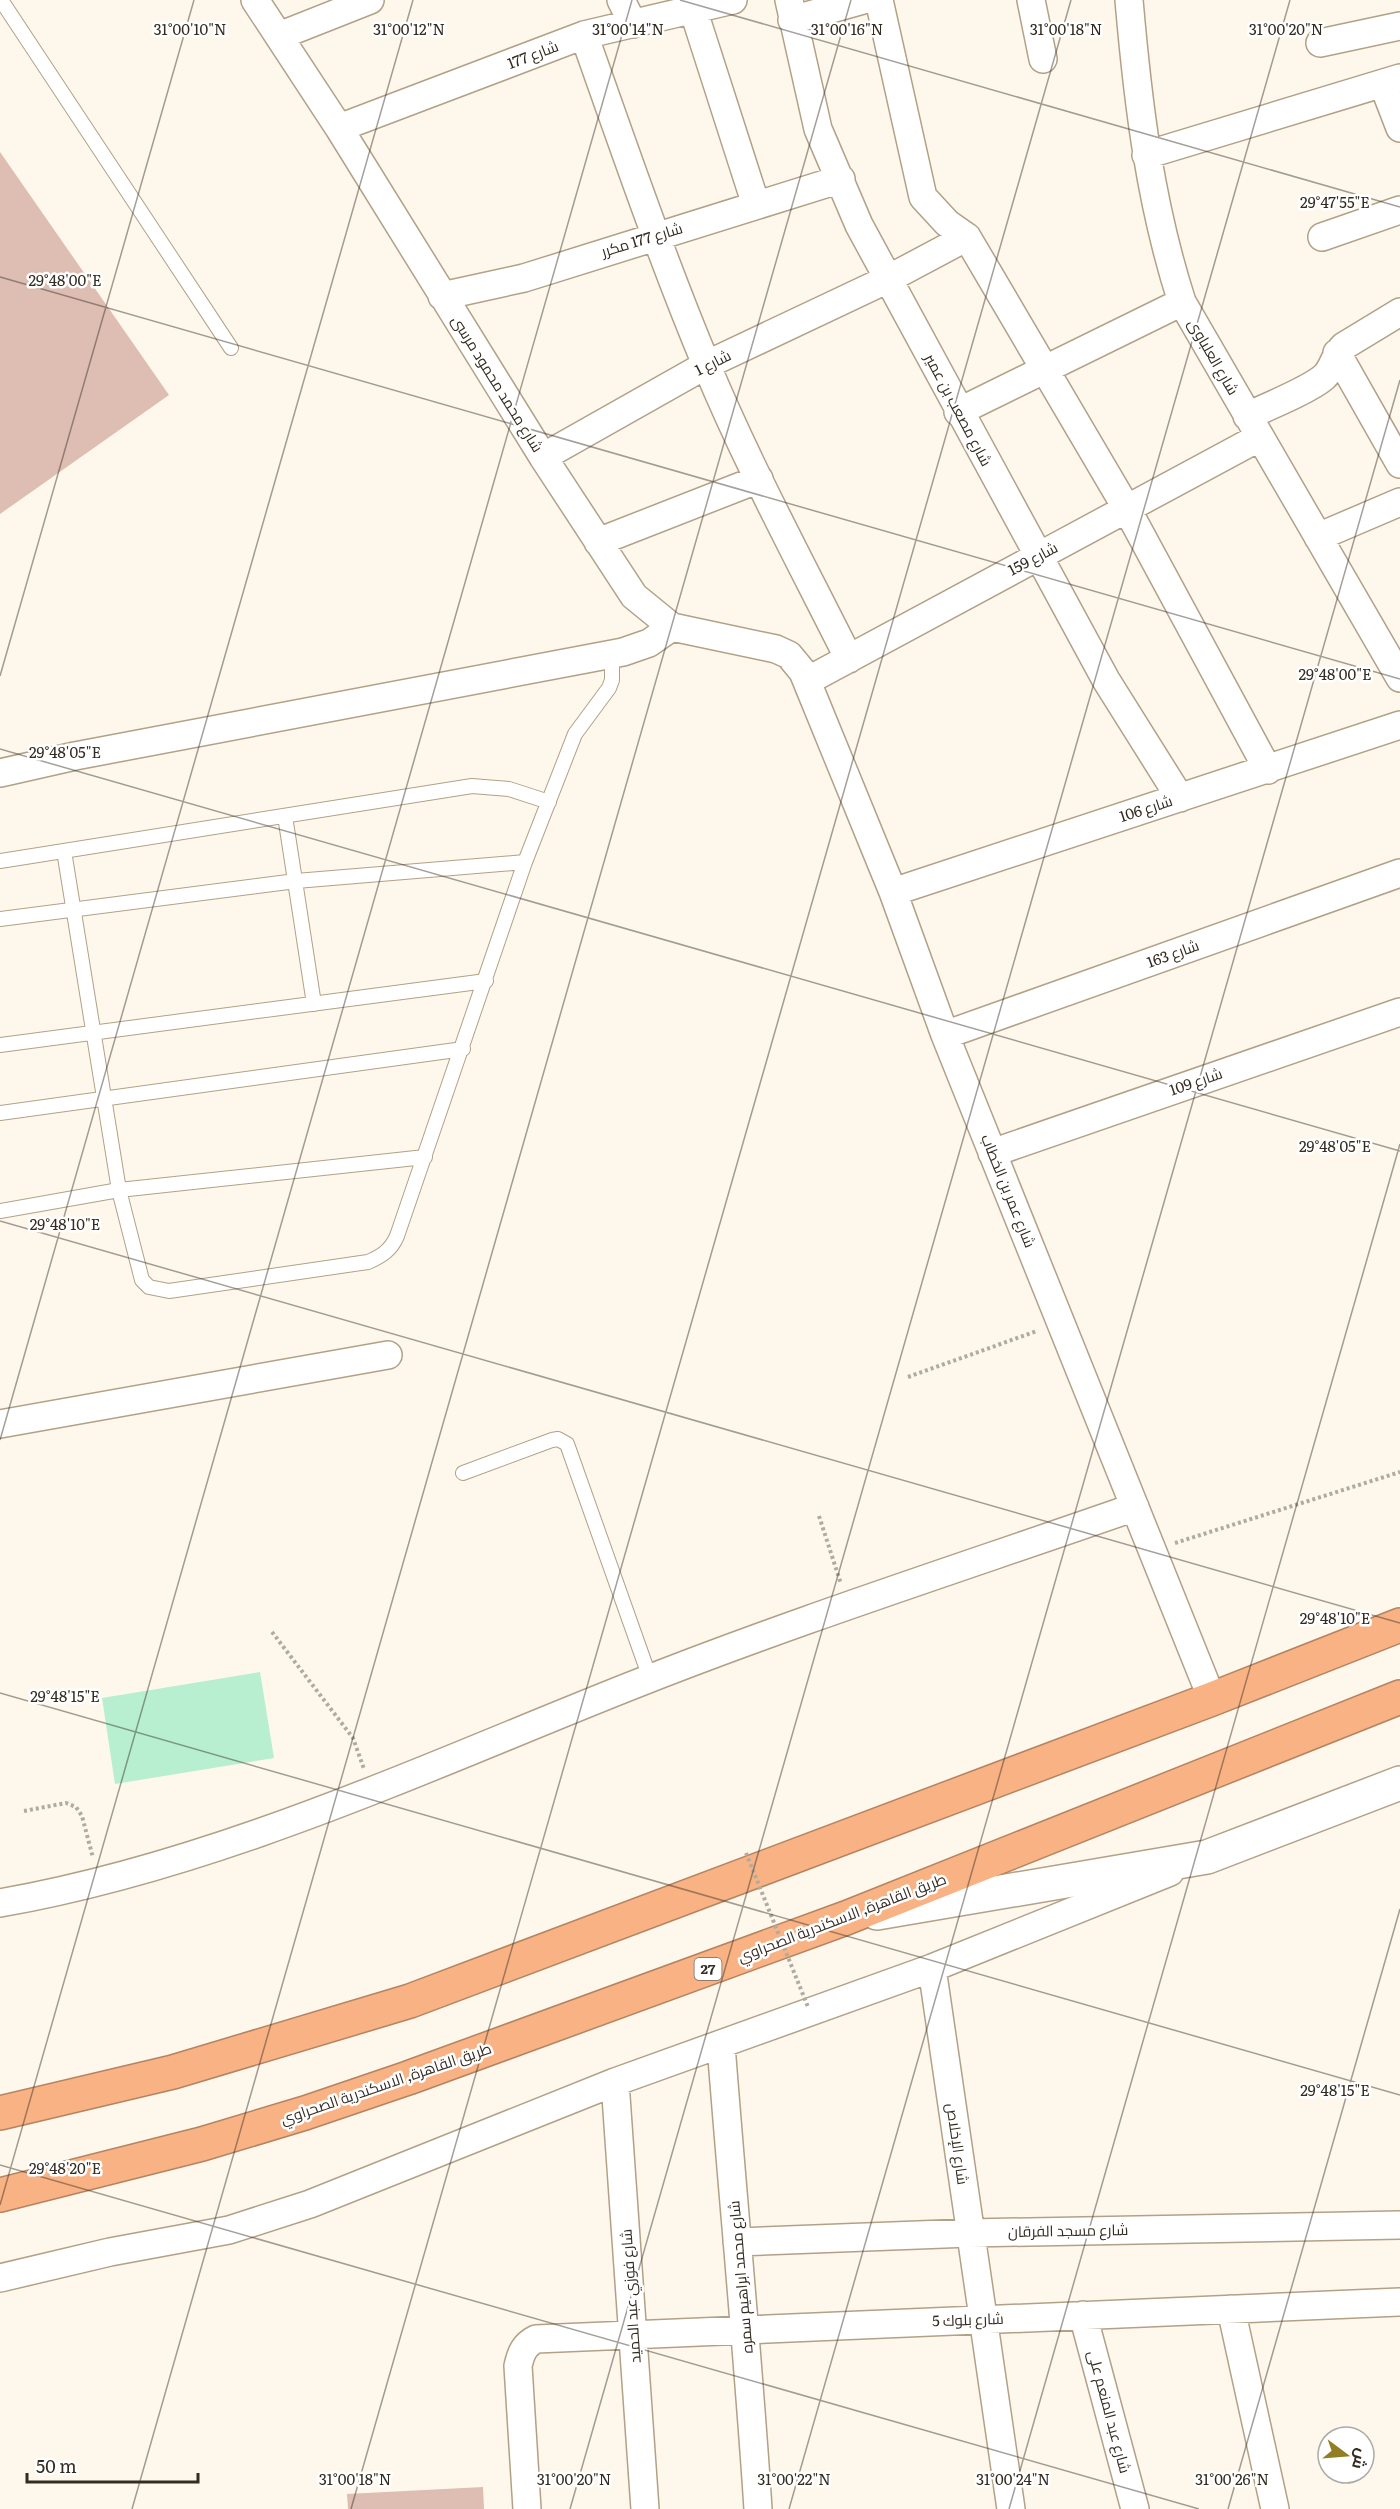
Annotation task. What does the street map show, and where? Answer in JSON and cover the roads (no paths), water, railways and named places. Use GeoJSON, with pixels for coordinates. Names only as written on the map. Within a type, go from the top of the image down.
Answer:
{"type":"FeatureCollection","features":[{"type":"Feature","properties":{"kind":"highway"},"geometry":{"type":"LineString","coordinates":[[0,2113],[173,2072],[400,2005],[1400,1625]]}},
{"type":"Feature","properties":{"kind":"highway","name":"طريق القاهرة, الاسكندرية الصحراوي"},"geometry":{"type":"LineString","coordinates":[[0,2195],[118,2167],[305,2113],[408,2078],[846,1918],[1400,1697]]}},
{"type":"Feature","properties":{"kind":"street","name":"شارع محمد محمود مرسى"},"geometry":{"type":"LineString","coordinates":[[255,0],[339,128],[442,296],[634,596],[672,627],[776,649],[789,655],[803,672],[807,681]]}},
{"type":"Feature","properties":{"kind":"street"},"geometry":{"type":"LineString","coordinates":[[279,36],[370,0]]}},
{"type":"Feature","properties":{"kind":"street","name":"شارع 177"},"geometry":{"type":"LineString","coordinates":[[339,128],[584,35],[627,12],[693,9],[731,0]]}},
{"type":"Feature","properties":{"kind":"street"},"geometry":{"type":"LineString","coordinates":[[790,10],[863,0]]}},
{"type":"Feature","properties":{"kind":"street"},"geometry":{"type":"LineString","coordinates":[[879,0],[923,197],[932,208],[967,237],[1127,508],[1268,770]]}},
{"type":"Feature","properties":{"kind":"street"},"geometry":{"type":"LineString","coordinates":[[1031,0],[1043,59]]}},
{"type":"Feature","properties":{"kind":"street","name":"شارع العلباوى"},"geometry":{"type":"LineString","coordinates":[[1129,0],[1146,155],[1165,249],[1182,302],[1400,678]]}},
{"type":"Feature","properties":{"kind":"street"},"geometry":{"type":"LineString","coordinates":[[693,9],[756,205]]}},
{"type":"Feature","properties":{"kind":"street","name":"شارع مصعب بن عمير"},"geometry":{"type":"LineString","coordinates":[[790,10],[818,129],[859,225],[958,412],[1106,680],[1179,798]]}},
{"type":"Feature","properties":{"kind":"street"},"geometry":{"type":"LineString","coordinates":[[1320,43],[1400,26]]}},
{"type":"Feature","properties":{"kind":"street"},"geometry":{"type":"LineString","coordinates":[[584,35],[656,236],[706,365],[759,479],[849,659]]}},
{"type":"Feature","properties":{"kind":"street"},"geometry":{"type":"LineString","coordinates":[[1146,155],[1391,81],[1400,128]]}},
{"type":"Feature","properties":{"kind":"street","name":"شارع 177 مكرر"},"geometry":{"type":"LineString","coordinates":[[442,296],[524,278],[841,179]]}},
{"type":"Feature","properties":{"kind":"street"},"geometry":{"type":"LineString","coordinates":[[1322,237],[1400,210]]}},
{"type":"Feature","properties":{"kind":"street","name":"شارع 1"},"geometry":{"type":"LineString","coordinates":[[543,456],[706,365],[888,279],[967,237]]}},
{"type":"Feature","properties":{"kind":"street"},"geometry":{"type":"LineString","coordinates":[[958,412],[1182,302]]}},
{"type":"Feature","properties":{"kind":"street"},"geometry":{"type":"LineString","coordinates":[[1400,312],[1337,353],[1400,464]]}},
{"type":"Feature","properties":{"kind":"street","name":"شارع 159"},"geometry":{"type":"LineString","coordinates":[[807,681],[1127,508],[1254,427],[1321,380],[1332,368],[1337,353]]}},
{"type":"Feature","properties":{"kind":"street"},"geometry":{"type":"LineString","coordinates":[[598,542],[759,479]]}},
{"type":"Feature","properties":{"kind":"street"},"geometry":{"type":"LineString","coordinates":[[1318,537],[1400,502]]}},
{"type":"Feature","properties":{"kind":"street"},"geometry":{"type":"LineString","coordinates":[[0,773],[75,756],[612,654],[649,643],[672,627]]}},
{"type":"Feature","properties":{"kind":"street","name":"شارع عمر بن الخطاب"},"geometry":{"type":"LineString","coordinates":[[807,681],[893,892],[945,1035],[1212,1698]]}},
{"type":"Feature","properties":{"kind":"street","name":"شارع 106"},"geometry":{"type":"LineString","coordinates":[[893,892],[1400,725]]}},
{"type":"Feature","properties":{"kind":"street","name":"شارع 163"},"geometry":{"type":"LineString","coordinates":[[945,1035],[1400,873]]}},
{"type":"Feature","properties":{"kind":"street","name":"شارع 109"},"geometry":{"type":"LineString","coordinates":[[992,1153],[1400,1012]]}},
{"type":"Feature","properties":{"kind":"street"},"geometry":{"type":"LineString","coordinates":[[0,1424],[388,1355]]}},
{"type":"Feature","properties":{"kind":"street"},"geometry":{"type":"LineString","coordinates":[[0,1903],[99,1882],[201,1852],[290,1821],[650,1678],[1135,1507]]}},
{"type":"Feature","properties":{"kind":"street"},"geometry":{"type":"LineString","coordinates":[[0,2278],[110,2252],[229,2230],[310,2204],[615,2082],[932,1968],[1207,1857],[1400,1783]]}},
{"type":"Feature","properties":{"kind":"street"},"geometry":{"type":"LineString","coordinates":[[846,1918],[1207,1857]]}},
{"type":"Feature","properties":{"kind":"street","name":"شارع الإخلاص"},"geometry":{"type":"LineString","coordinates":[[932,1968],[1011,2509]]}},
{"type":"Feature","properties":{"kind":"street","name":"شارع محمد ابراهيم سمره"},"geometry":{"type":"LineString","coordinates":[[721,2045],[746,2330],[758,2509]]}},
{"type":"Feature","properties":{"kind":"street","name":"شارع فوزي عبد الحميد"},"geometry":{"type":"LineString","coordinates":[[615,2082],[635,2335],[645,2509]]}},
{"type":"Feature","properties":{"kind":"street","name":"شارع مسجد الفرقان"},"geometry":{"type":"LineString","coordinates":[[737,2242],[970,2233],[1400,2225]]}},
{"type":"Feature","properties":{"kind":"street","name":"شارع بلوك 5"},"geometry":{"type":"LineString","coordinates":[[527,2509],[518,2366],[520,2354],[526,2344],[536,2339],[1400,2302]]}},
{"type":"Feature","properties":{"kind":"street"},"geometry":{"type":"LineString","coordinates":[[1232,2309],[1275,2509]]}},
{"type":"Feature","properties":{"kind":"street","name":"شارع عبد المنعم على"},"geometry":{"type":"LineString","coordinates":[[1083,2315],[1135,2509]]}},
{"type":"Feature","properties":{"kind":"lane"},"geometry":{"type":"LineString","coordinates":[[1,0],[231,348]]}},
{"type":"Feature","properties":{"kind":"lane"},"geometry":{"type":"LineString","coordinates":[[63,851],[94,1032],[102,1098],[119,1190],[142,1280],[149,1287],[169,1291],[368,1262],[378,1258],[392,1247],[463,1049],[525,862],[575,734],[609,688],[612,654]]}},
{"type":"Feature","properties":{"kind":"lane"},"geometry":{"type":"LineString","coordinates":[[0,861],[472,786],[509,789],[549,802]]}},
{"type":"Feature","properties":{"kind":"lane"},"geometry":{"type":"LineString","coordinates":[[285,816],[314,1004]]}},
{"type":"Feature","properties":{"kind":"lane"},"geometry":{"type":"LineString","coordinates":[[0,919],[296,881],[525,862]]}},
{"type":"Feature","properties":{"kind":"lane"},"geometry":{"type":"LineString","coordinates":[[0,1045],[486,981]]}},
{"type":"Feature","properties":{"kind":"lane"},"geometry":{"type":"LineString","coordinates":[[0,1113],[463,1049]]}},
{"type":"Feature","properties":{"kind":"lane"},"geometry":{"type":"LineString","coordinates":[[0,1211],[119,1190],[425,1157]]}},
{"type":"Feature","properties":{"kind":"lane"},"geometry":{"type":"LineString","coordinates":[[463,1473],[552,1440],[563,1441],[567,1444],[650,1678]]}}]}
